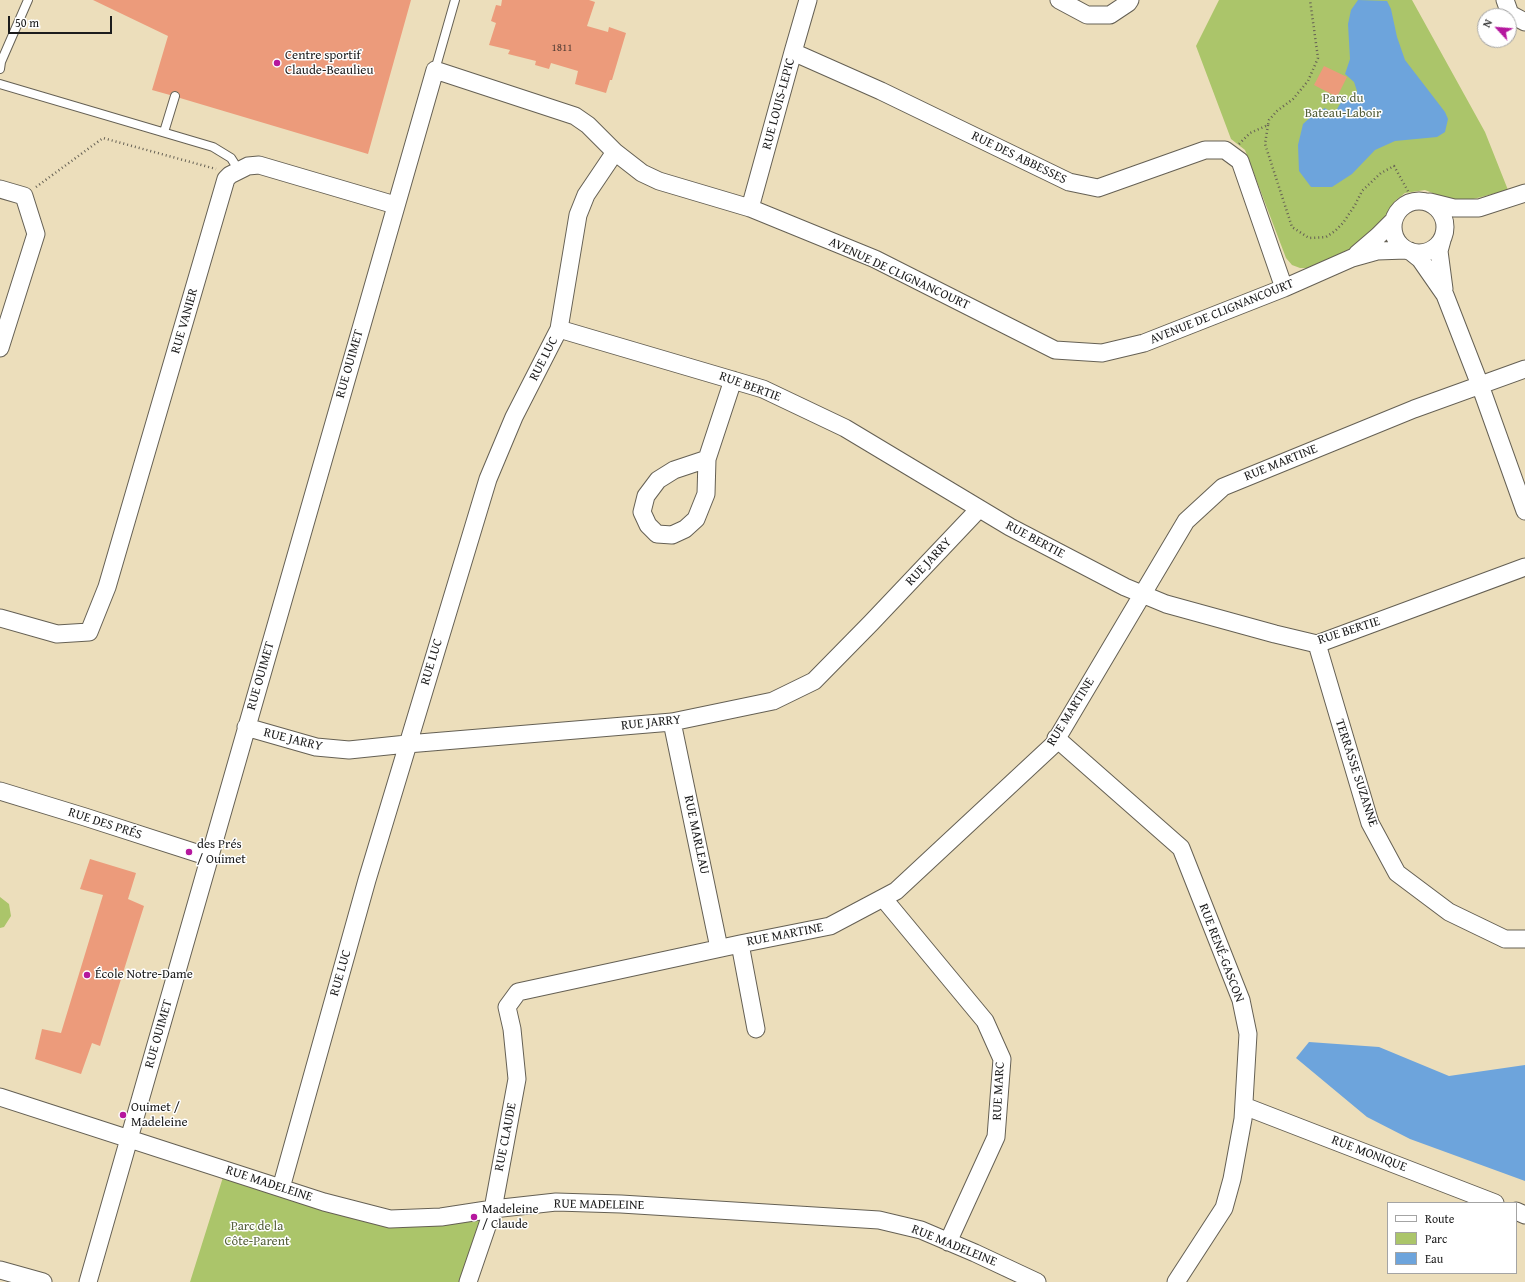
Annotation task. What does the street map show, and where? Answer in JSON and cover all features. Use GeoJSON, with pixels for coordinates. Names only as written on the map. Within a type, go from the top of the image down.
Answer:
{"type":"FeatureCollection","features":[{"type":"Feature","properties":{"kind":"street","name":"RUE LOUIS-LEPIC"},"geometry":{"type":"LineString","coordinates":[[750,208],[808,0]]}},
{"type":"Feature","properties":{"kind":"street"},"geometry":{"type":"LineString","coordinates":[[1059,0],[1087,15],[1110,15],[1130,0]]}},
{"type":"Feature","properties":{"kind":"street"},"geometry":{"type":"LineString","coordinates":[[1505,0],[1510,14],[1525,22]]}},
{"type":"Feature","properties":{"kind":"street","name":"RUE DES ABBESSES"},"geometry":{"type":"LineString","coordinates":[[793,52],[881,91],[1069,182],[1098,188],[1205,150],[1225,150],[1240,161],[1284,288]]}},
{"type":"Feature","properties":{"kind":"street","name":"AVENUE DE CLIGNANCOURT"},"geometry":{"type":"LineString","coordinates":[[435,70],[575,116],[588,125],[615,152],[642,173],[660,182],[750,208],[875,259],[1055,350],[1102,353],[1144,343],[1284,288],[1352,258]]}},
{"type":"Feature","properties":{"kind":"street","name":"RUE OUIMET"},"geometry":{"type":"LineString","coordinates":[[88,1282],[395,205],[435,70]]}},
{"type":"Feature","properties":{"kind":"street","name":"RUE LUC"},"geometry":{"type":"LineString","coordinates":[[281,1188],[367,880],[488,479],[514,417],[559,329],[578,215],[586,194],[615,152]]}},
{"type":"Feature","properties":{"kind":"street"},"geometry":{"type":"LineString","coordinates":[[234,172],[248,166],[259,166],[395,205]]}},
{"type":"Feature","properties":{"kind":"street","name":"RUE VANIER"},"geometry":{"type":"LineString","coordinates":[[0,618],[58,634],[89,632],[107,587],[226,179],[234,172]]}},
{"type":"Feature","properties":{"kind":"street"},"geometry":{"type":"LineString","coordinates":[[0,189],[24,196],[36,234],[0,348]]}},
{"type":"Feature","properties":{"kind":"street"},"geometry":{"type":"LineString","coordinates":[[1352,258],[1379,251],[1408,250],[1422,253],[1428,252],[1438,245],[1449,229],[1479,208],[1525,193]]}},
{"type":"Feature","properties":{"kind":"street"},"geometry":{"type":"LineString","coordinates":[[1352,258],[1394,220],[1397,213],[1407,203],[1421,200],[1454,208],[1479,208]]}},
{"type":"Feature","properties":{"kind":"street"},"geometry":{"type":"LineString","coordinates":[[1430,202],[1436,206],[1444,216],[1446,229],[1439,251],[1445,295]]}},
{"type":"Feature","properties":{"kind":"street"},"geometry":{"type":"LineString","coordinates":[[1394,220],[1394,234],[1400,245],[1420,259],[1445,295],[1481,386],[1525,511]]}},
{"type":"Feature","properties":{"kind":"street","name":"RUE BERTIE"},"geometry":{"type":"LineString","coordinates":[[559,329],[763,389],[845,428],[1023,534],[1125,587],[1166,604],[1317,644],[1525,567]]}},
{"type":"Feature","properties":{"kind":"street","name":"RUE MARTINE"},"geometry":{"type":"LineString","coordinates":[[518,992],[719,948],[830,926],[896,891],[1053,745],[1186,521],[1223,487],[1414,409],[1525,369]]}},
{"type":"Feature","properties":{"kind":"street"},"geometry":{"type":"LineString","coordinates":[[707,459],[674,470],[658,480],[646,496],[642,512],[648,525],[657,534],[672,535],[685,529],[696,519],[706,494],[707,459],[733,380]]}},
{"type":"Feature","properties":{"kind":"street","name":"RUE JARRY"},"geometry":{"type":"LineString","coordinates":[[246,727],[316,747],[350,750],[672,722],[773,701],[814,681],[979,509]]}},
{"type":"Feature","properties":{"kind":"street","name":"TERRASSE SUZANNE"},"geometry":{"type":"LineString","coordinates":[[1317,644],[1370,823],[1397,873],[1449,912],[1505,939],[1525,939]]}},
{"type":"Feature","properties":{"kind":"street","name":"RUE MARLEAU"},"geometry":{"type":"LineString","coordinates":[[672,722],[719,948]]}},
{"type":"Feature","properties":{"kind":"street","name":"RUE RENÉ-GASCON"},"geometry":{"type":"LineString","coordinates":[[1056,738],[1181,848],[1241,1000],[1248,1034],[1243,1119],[1232,1179],[1224,1208],[1176,1282]]}},
{"type":"Feature","properties":{"kind":"street","name":"RUE DES PRÉS"},"geometry":{"type":"LineString","coordinates":[[0,791],[209,857]]}},
{"type":"Feature","properties":{"kind":"street","name":"RUE MARC"},"geometry":{"type":"LineString","coordinates":[[883,898],[985,1021],[1002,1059],[996,1137],[948,1242]]}},
{"type":"Feature","properties":{"kind":"street"},"geometry":{"type":"LineString","coordinates":[[740,944],[756,1029]]}},
{"type":"Feature","properties":{"kind":"street","name":"RUE CLAUDE"},"geometry":{"type":"LineString","coordinates":[[468,1282],[493,1209],[517,1079],[512,1029],[507,1007],[518,992]]}},
{"type":"Feature","properties":{"kind":"street","name":"RUE MADELEINE"},"geometry":{"type":"LineString","coordinates":[[0,1097],[324,1202],[390,1219],[441,1217],[493,1209],[556,1202],[620,1204],[879,1220],[921,1230],[1037,1282]]}},
{"type":"Feature","properties":{"kind":"street","name":"RUE MONIQUE"},"geometry":{"type":"LineString","coordinates":[[1244,1106],[1492,1202]]}},
{"type":"Feature","properties":{"kind":"street"},"geometry":{"type":"LineString","coordinates":[[0,1270],[42,1282]]}},
{"type":"Feature","properties":{"kind":"lane"},"geometry":{"type":"LineString","coordinates":[[0,69],[1,62],[28,0]]}},
{"type":"Feature","properties":{"kind":"lane"},"geometry":{"type":"LineString","coordinates":[[435,70],[455,0]]}},
{"type":"Feature","properties":{"kind":"lane"},"geometry":{"type":"LineString","coordinates":[[0,84],[213,147],[231,158],[234,172]]}},
{"type":"Feature","properties":{"kind":"lane"},"geometry":{"type":"LineString","coordinates":[[164,132],[175,96]]}},
{"type":"Feature","properties":{"kind":"path"},"geometry":{"type":"LineString","coordinates":[[1310,0],[1318,58],[1308,81],[1293,99],[1276,111],[1269,120],[1264,144],[1292,227],[1309,238],[1326,237],[1343,223],[1362,191],[1381,173],[1394,166],[1409,193]]}},
{"type":"Feature","properties":{"kind":"path"},"geometry":{"type":"LineString","coordinates":[[1238,145],[1250,133],[1268,125]]}},
{"type":"Feature","properties":{"kind":"path"},"geometry":{"type":"LineString","coordinates":[[24,196],[103,138],[234,172]]}},
{"type":"Feature","properties":{"kind":"green space","name":"Parc du Bateau-Laboir"},"geometry":{"type":"Polygon","coordinates":[[[1219,0],[1412,0],[1485,132],[1508,190],[1458,203],[1425,190],[1405,193],[1395,201],[1379,226],[1355,247],[1308,268],[1300,268],[1292,265],[1286,258],[1245,150],[1231,139],[1196,46],[1219,0]]]}},
{"type":"Feature","properties":{"kind":"green space"},"geometry":{"type":"Polygon","coordinates":[[[0,897],[9,904],[11,916],[4,927],[0,928],[0,897]]]}},
{"type":"Feature","properties":{"kind":"green space","name":"Parc de la Côte-Parent"},"geometry":{"type":"Polygon","coordinates":[[[224,1174],[390,1225],[491,1209],[462,1282],[190,1282],[224,1174]]]}},
{"type":"Feature","properties":{"kind":"water"},"geometry":{"type":"Polygon","coordinates":[[[1358,0],[1387,1],[1391,9],[1397,37],[1405,60],[1445,112],[1448,119],[1445,132],[1437,137],[1395,141],[1375,150],[1352,174],[1332,187],[1311,187],[1299,171],[1298,145],[1303,124],[1314,114],[1325,108],[1334,114],[1343,99],[1349,100],[1355,97],[1357,91],[1354,82],[1345,74],[1350,59],[1348,24],[1351,10],[1358,0]]]}},
{"type":"Feature","properties":{"kind":"water"},"geometry":{"type":"Polygon","coordinates":[[[1309,1042],[1379,1047],[1449,1076],[1525,1065],[1525,1181],[1410,1139],[1367,1117],[1296,1058],[1309,1042]]]}},
{"type":"Feature","properties":{"kind":"building","name":"Centre sportif Claude-Beaulieu"},"geometry":{"type":"Polygon","coordinates":[[[93,0],[411,0],[368,154],[180,98],[179,93],[176,91],[172,92],[170,95],[152,90],[168,36],[93,0]]]}},
{"type":"Feature","properties":{"kind":"building"},"geometry":{"type":"Polygon","coordinates":[[[502,0],[589,0],[595,2],[587,26],[608,32],[609,27],[626,33],[612,80],[610,80],[606,93],[575,84],[578,71],[551,63],[549,69],[535,65],[536,61],[508,54],[510,50],[489,45],[496,23],[491,21],[496,5],[501,6],[502,0]]]}},
{"type":"Feature","properties":{"kind":"building"},"geometry":{"type":"Polygon","coordinates":[[[1324,66],[1347,77],[1337,97],[1314,85],[1324,66]]]}},
{"type":"Feature","properties":{"kind":"building"},"geometry":{"type":"Polygon","coordinates":[[[90,859],[136,873],[128,899],[144,906],[100,1046],[92,1043],[81,1074],[35,1059],[42,1029],[61,1033],[103,895],[80,889],[90,859]]]}},
{"type":"Feature","properties":{"kind":"place","name":"Centre sportif Claude-Beaulieu"},"geometry":{"type":"Point","coordinates":[277,63]}},
{"type":"Feature","properties":{"kind":"place","name":"des Prés / Ouimet"},"geometry":{"type":"Point","coordinates":[189,852]}},
{"type":"Feature","properties":{"kind":"place","name":"École Notre-Dame"},"geometry":{"type":"Point","coordinates":[87,975]}},
{"type":"Feature","properties":{"kind":"place","name":"Ouimet / Madeleine"},"geometry":{"type":"Point","coordinates":[123,1115]}},
{"type":"Feature","properties":{"kind":"place","name":"Madeleine / Claude"},"geometry":{"type":"Point","coordinates":[474,1217]}}]}
